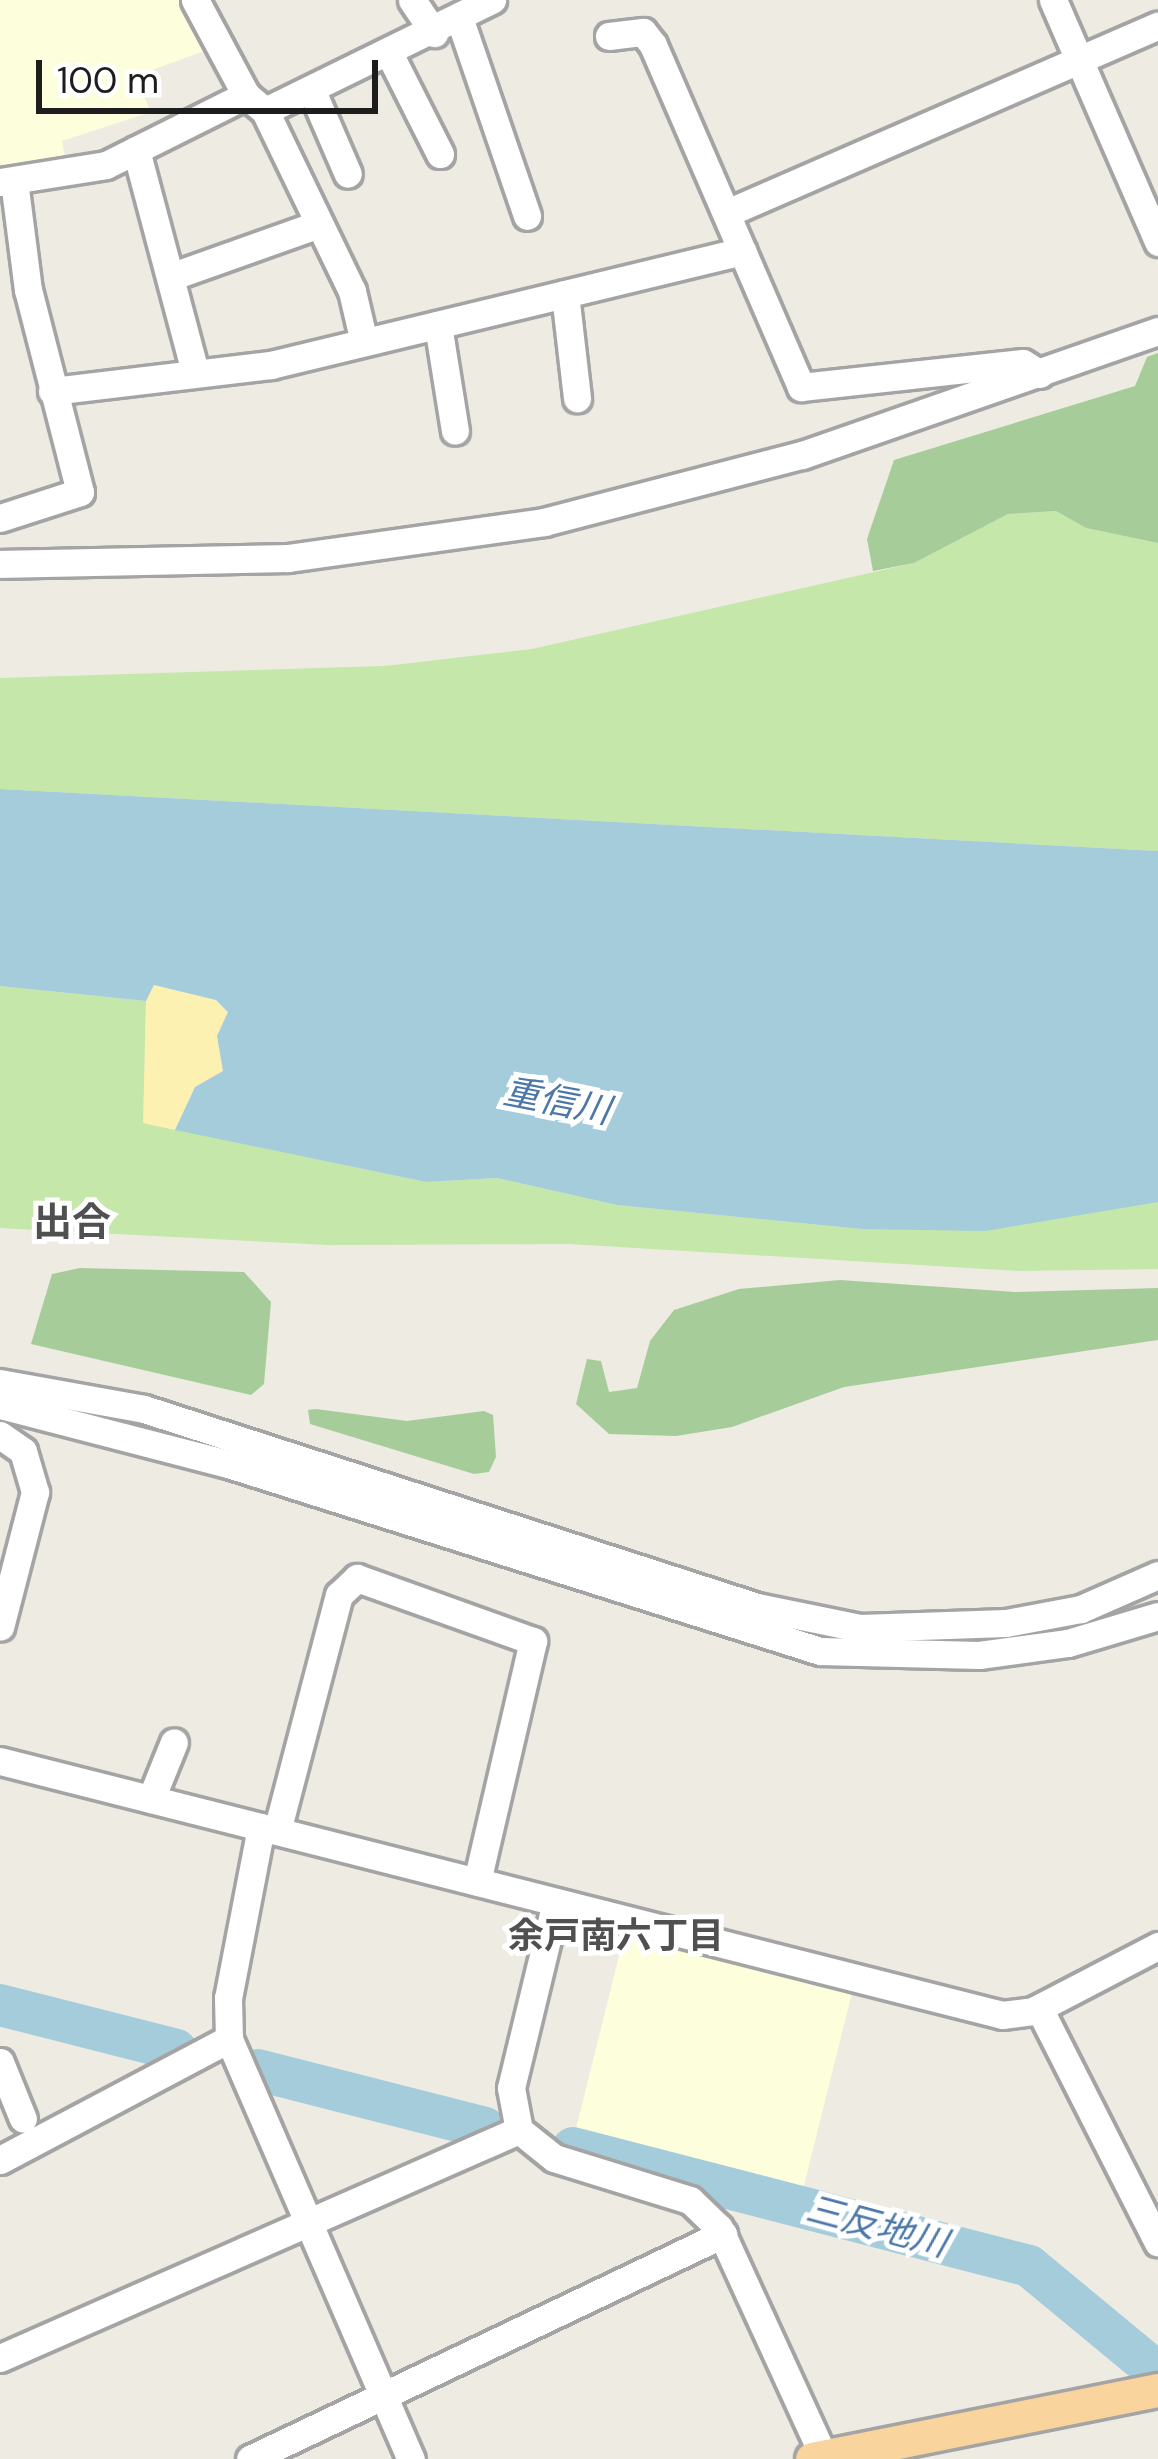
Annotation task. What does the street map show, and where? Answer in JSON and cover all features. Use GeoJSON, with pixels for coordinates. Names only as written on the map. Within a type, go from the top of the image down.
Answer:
{"type":"FeatureCollection","features":[{"type":"Feature","properties":{"kind":"main road"},"geometry":{"type":"LineString","coordinates":[[820,2458],[1158,2390]]}},
{"type":"Feature","properties":{"kind":"street"},"geometry":{"type":"LineString","coordinates":[[412,0],[434,33]]}},
{"type":"Feature","properties":{"kind":"street"},"geometry":{"type":"LineString","coordinates":[[0,518],[80,492],[52,391],[7,182],[106,165],[255,103],[312,91],[390,56],[492,0]]}},
{"type":"Feature","properties":{"kind":"street"},"geometry":{"type":"LineString","coordinates":[[1053,0],[1158,242]]}},
{"type":"Feature","properties":{"kind":"street"},"geometry":{"type":"LineString","coordinates":[[207,4],[352,291],[364,342]]}},
{"type":"Feature","properties":{"kind":"street"},"geometry":{"type":"LineString","coordinates":[[460,20],[527,216]]}},
{"type":"Feature","properties":{"kind":"street"},"geometry":{"type":"LineString","coordinates":[[727,213],[1158,26]]}},
{"type":"Feature","properties":{"kind":"street"},"geometry":{"type":"LineString","coordinates":[[609,36],[643,32],[653,46],[801,388],[1022,364],[1040,374]]}},
{"type":"Feature","properties":{"kind":"street"},"geometry":{"type":"LineString","coordinates":[[390,56],[440,154]]}},
{"type":"Feature","properties":{"kind":"street"},"geometry":{"type":"LineString","coordinates":[[312,91],[348,174]]}},
{"type":"Feature","properties":{"kind":"street"},"geometry":{"type":"LineString","coordinates":[[136,150],[194,368]]}},
{"type":"Feature","properties":{"kind":"street"},"geometry":{"type":"LineString","coordinates":[[172,276],[316,226]]}},
{"type":"Feature","properties":{"kind":"street"},"geometry":{"type":"LineString","coordinates":[[52,391],[194,368],[271,365],[742,250]]}},
{"type":"Feature","properties":{"kind":"street"},"geometry":{"type":"LineString","coordinates":[[566,294],[578,398]]}},
{"type":"Feature","properties":{"kind":"street"},"geometry":{"type":"LineString","coordinates":[[438,325],[455,431]]}},
{"type":"Feature","properties":{"kind":"street"},"geometry":{"type":"LineString","coordinates":[[0,564],[288,558],[544,522],[781,461],[1158,331]]}},
{"type":"Feature","properties":{"kind":"street"},"geometry":{"type":"LineString","coordinates":[[0,1382],[144,1409],[757,1607],[860,1628],[931,1629],[1158,1603]]}},
{"type":"Feature","properties":{"kind":"street"},"geometry":{"type":"LineString","coordinates":[[0,1406],[228,1464],[820,1651],[979,1655],[1068,1643],[1158,1616]]}},
{"type":"Feature","properties":{"kind":"street"},"geometry":{"type":"LineString","coordinates":[[0,1435],[23,1451],[34,1479],[2,1610]]}},
{"type":"Feature","properties":{"kind":"street"},"geometry":{"type":"LineString","coordinates":[[1082,1609],[1158,1575]]}},
{"type":"Feature","properties":{"kind":"street"},"geometry":{"type":"LineString","coordinates":[[411,2459],[229,2039],[228,1998],[269,1829],[339,1595],[357,1578],[533,1641],[477,1882]]}},
{"type":"Feature","properties":{"kind":"street"},"geometry":{"type":"LineString","coordinates":[[151,1799],[174,1742]]}},
{"type":"Feature","properties":{"kind":"street"},"geometry":{"type":"LineString","coordinates":[[0,1761],[1002,2015],[1039,2008],[1158,1946]]}},
{"type":"Feature","properties":{"kind":"street"},"geometry":{"type":"LineString","coordinates":[[556,1902],[511,2088],[520,2129],[554,2158],[690,2200],[723,2234],[820,2458]]}},
{"type":"Feature","properties":{"kind":"street"},"geometry":{"type":"LineString","coordinates":[[1039,2008],[1158,2243]]}},
{"type":"Feature","properties":{"kind":"street"},"geometry":{"type":"LineString","coordinates":[[0,2160],[229,2039]]}},
{"type":"Feature","properties":{"kind":"street"},"geometry":{"type":"LineString","coordinates":[[0,2062],[23,2119]]}},
{"type":"Feature","properties":{"kind":"street"},"geometry":{"type":"LineString","coordinates":[[0,2358],[520,2129]]}},
{"type":"Feature","properties":{"kind":"street"},"geometry":{"type":"LineString","coordinates":[[250,2459],[723,2234]]}},
{"type":"Feature","properties":{"kind":"shaded area"},"geometry":{"type":"Polygon","coordinates":[[[0,0],[186,0],[213,48],[135,76],[151,112],[62,141],[66,163],[0,173],[0,0]]]}},
{"type":"Feature","properties":{"kind":"shaded area"},"geometry":{"type":"Polygon","coordinates":[[[626,1928],[854,1985],[802,2195],[574,2139],[626,1928]]]}},
{"type":"Feature","properties":{"kind":"green space"},"geometry":{"type":"Polygon","coordinates":[[[1158,353],[1158,543],[1086,528],[1056,511],[1008,514],[914,563],[873,571],[867,539],[894,460],[1135,386],[1147,357],[1158,353]]]}},
{"type":"Feature","properties":{"kind":"green space"},"geometry":{"type":"Polygon","coordinates":[[[1056,511],[1086,528],[1158,543],[1158,851],[0,789],[0,678],[385,666],[532,649],[914,563],[1008,514],[1056,511]]]}},
{"type":"Feature","properties":{"kind":"green space"},"geometry":{"type":"Polygon","coordinates":[[[0,986],[146,1001],[144,1123],[426,1182],[497,1178],[617,1205],[862,1229],[1158,1202],[1158,1269],[1018,1271],[569,1244],[328,1245],[0,1228],[0,986]]]}},
{"type":"Feature","properties":{"kind":"green space"},"geometry":{"type":"Polygon","coordinates":[[[80,1268],[244,1272],[271,1302],[264,1384],[251,1395],[31,1344],[52,1274],[80,1268]]]}},
{"type":"Feature","properties":{"kind":"green space"},"geometry":{"type":"Polygon","coordinates":[[[840,1280],[1015,1292],[1158,1288],[1158,1340],[844,1387],[732,1427],[676,1436],[609,1434],[576,1404],[587,1359],[601,1361],[609,1392],[637,1388],[650,1341],[674,1310],[739,1289],[840,1280]]]}},
{"type":"Feature","properties":{"kind":"green space"},"geometry":{"type":"Polygon","coordinates":[[[308,1410],[407,1421],[484,1411],[493,1415],[496,1457],[489,1472],[474,1474],[310,1424],[308,1410]]]}},
{"type":"Feature","properties":{"kind":"sand"},"geometry":{"type":"Polygon","coordinates":[[[153,985],[216,1000],[228,1013],[217,1036],[223,1071],[195,1087],[175,1130],[143,1123],[146,1001],[153,985]]]}},
{"type":"Feature","properties":{"kind":"water","name":"重信川"},"geometry":{"type":"Polygon","coordinates":[[[0,789],[1158,851],[1158,1202],[985,1231],[862,1229],[617,1205],[497,1178],[426,1182],[175,1130],[195,1087],[223,1071],[217,1036],[228,1012],[216,1000],[154,985],[146,1001],[0,986],[0,789]]]}},
{"type":"Feature","properties":{"kind":"waterway","name":"三反地川"},"geometry":{"type":"LineString","coordinates":[[0,2005],[176,2050]]}},
{"type":"Feature","properties":{"kind":"waterway","name":"三反地川"},"geometry":{"type":"LineString","coordinates":[[258,2070],[485,2128]]}},
{"type":"Feature","properties":{"kind":"waterway","name":"三反地川"},"geometry":{"type":"LineString","coordinates":[[573,2148],[1029,2266],[1150,2366]]}},
{"type":"Feature","properties":{"kind":"district","name":"出合"},"geometry":{"type":"Point","coordinates":[72,1222]}},
{"type":"Feature","properties":{"kind":"district","name":"余戸南六丁目"},"geometry":{"type":"Point","coordinates":[616,1936]}}]}
